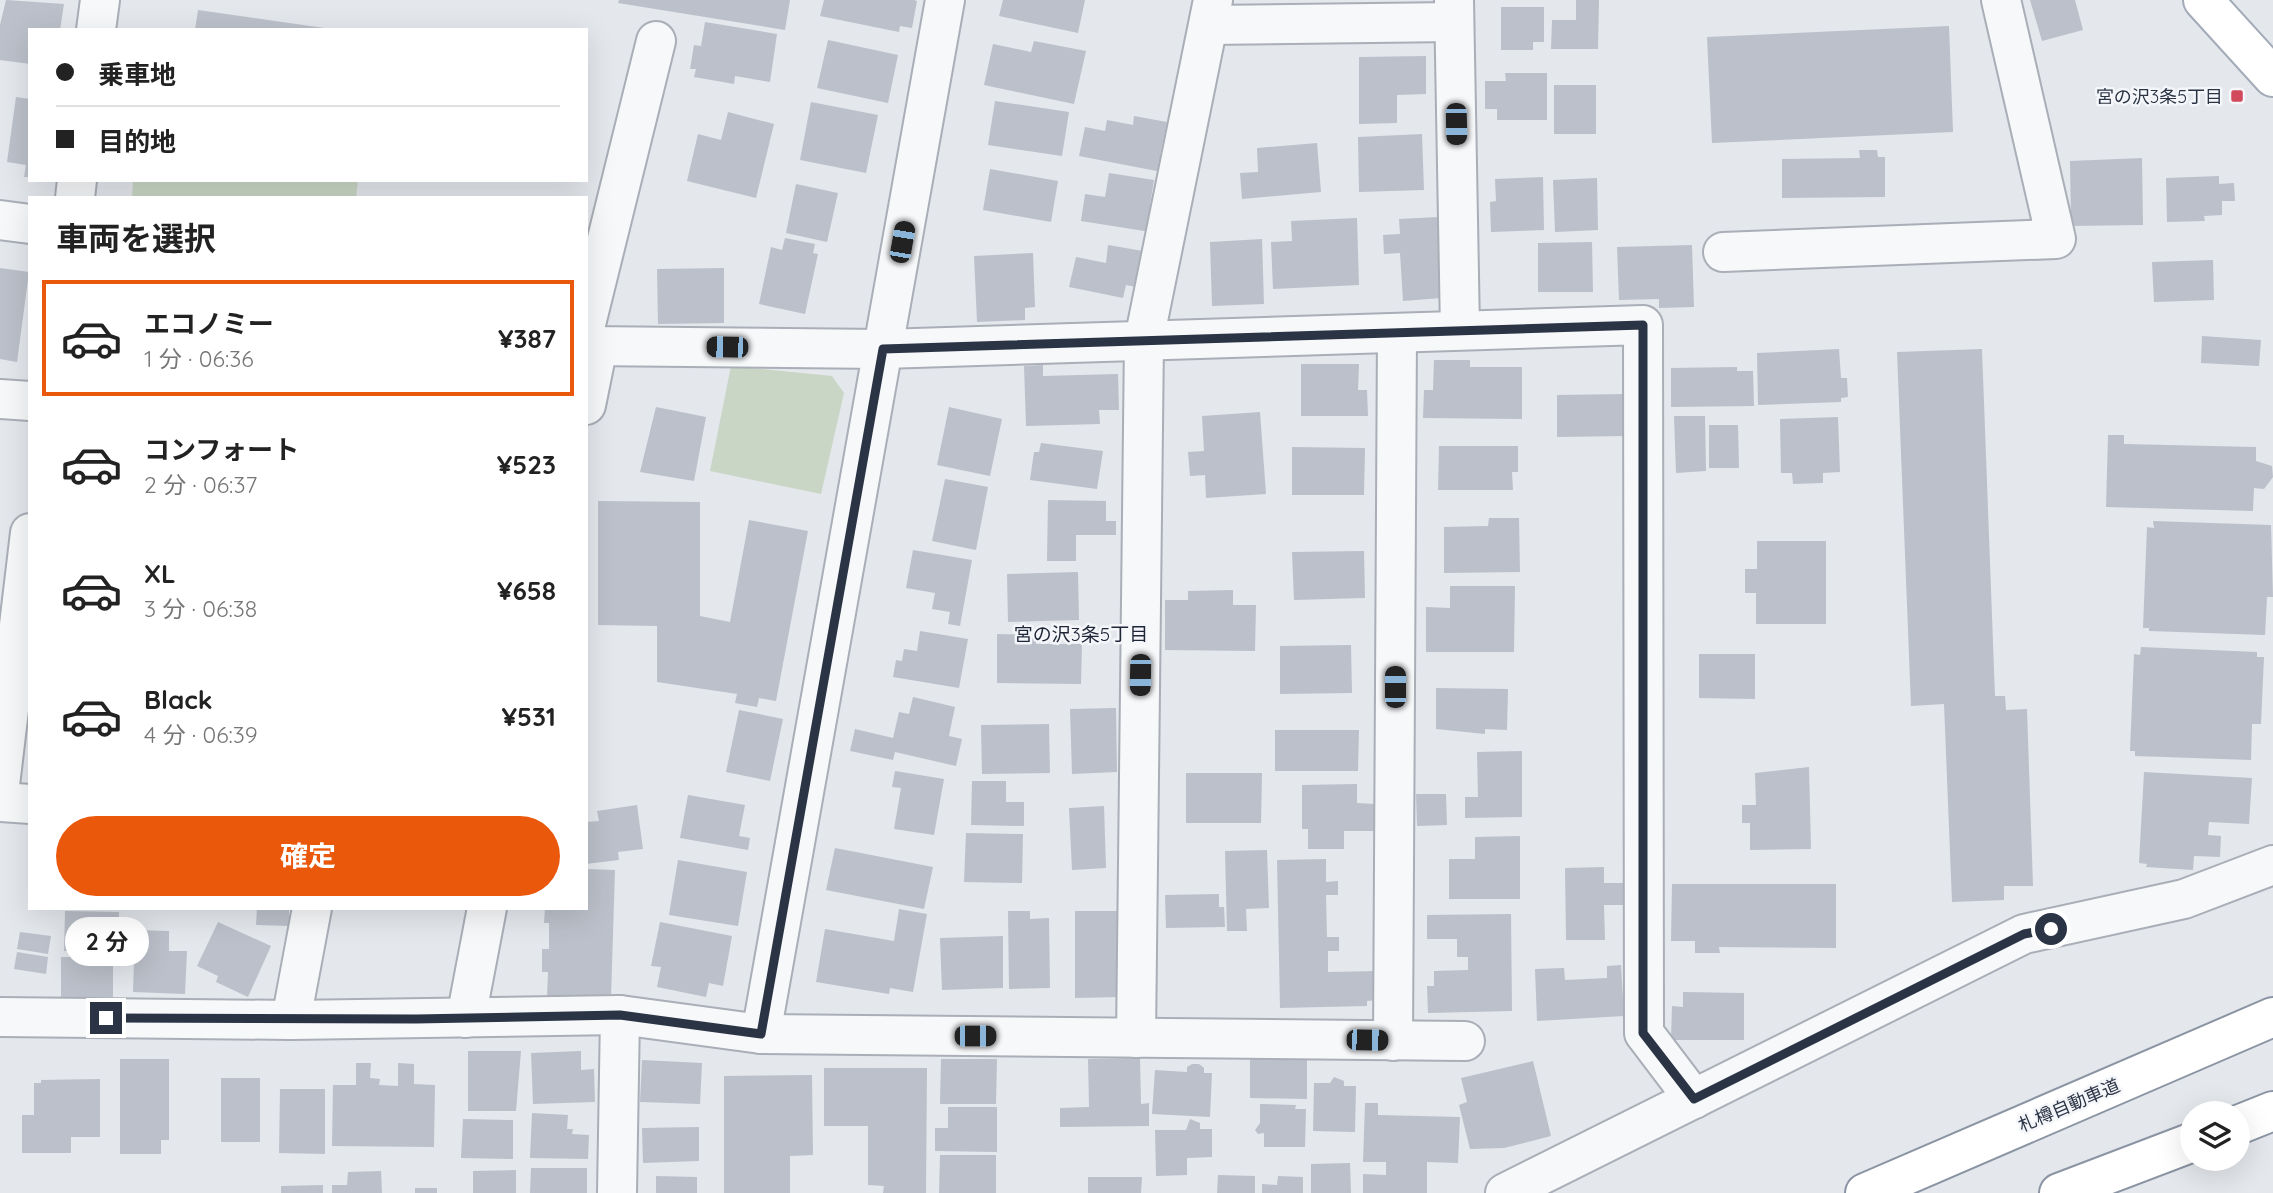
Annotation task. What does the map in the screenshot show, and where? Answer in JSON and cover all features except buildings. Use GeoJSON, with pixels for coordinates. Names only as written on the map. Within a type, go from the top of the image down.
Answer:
{"type":"FeatureCollection","features":[{"type":"Feature","properties":{"kind":"main road"},"geometry":{"type":"LineString","coordinates":[[2203,0],[2273,77]]}},
{"type":"Feature","properties":{"kind":"main road","name":"札樽自動車道"},"geometry":{"type":"LineString","coordinates":[[1865,1193],[2273,1017]]}},
{"type":"Feature","properties":{"kind":"main road"},"geometry":{"type":"LineString","coordinates":[[2250,1120],[2273,1111]]}},
{"type":"Feature","properties":{"kind":"main road"},"geometry":{"type":"LineString","coordinates":[[2059,1193],[2180,1147]]}},
{"type":"Feature","properties":{"kind":"street"},"geometry":{"type":"LineString","coordinates":[[96,28],[100,0]]}},
{"type":"Feature","properties":{"kind":"street"},"geometry":{"type":"LineString","coordinates":[[761,1034],[945,0]]}},
{"type":"Feature","properties":{"kind":"street"},"geometry":{"type":"LineString","coordinates":[[1723,253],[2056,239],[2001,0]]}},
{"type":"Feature","properties":{"kind":"street"},"geometry":{"type":"LineString","coordinates":[[1136,1038],[1144,340],[1211,12],[1454,11],[1460,330]]}},
{"type":"Feature","properties":{"kind":"street"},"geometry":{"type":"LineString","coordinates":[[588,372],[590,339],[656,41]]}},
{"type":"Feature","properties":{"kind":"street"},"geometry":{"type":"LineString","coordinates":[[0,220],[28,224]]}},
{"type":"Feature","properties":{"kind":"street"},"geometry":{"type":"LineString","coordinates":[[590,339],[883,349],[1643,325],[1643,1033],[1694,1099]]}},
{"type":"Feature","properties":{"kind":"street"},"geometry":{"type":"LineString","coordinates":[[1393,1041],[1397,333]]}},
{"type":"Feature","properties":{"kind":"street"},"geometry":{"type":"LineString","coordinates":[[0,399],[28,401]]}},
{"type":"Feature","properties":{"kind":"street"},"geometry":{"type":"LineString","coordinates":[[0,785],[10,606],[28,543]]}},
{"type":"Feature","properties":{"kind":"street"},"geometry":{"type":"LineString","coordinates":[[0,802],[28,804]]}},
{"type":"Feature","properties":{"kind":"street"},"geometry":{"type":"LineString","coordinates":[[1505,1193],[2024,934],[2184,900],[2273,865]]}},
{"type":"Feature","properties":{"kind":"street"},"geometry":{"type":"LineString","coordinates":[[291,1020],[312,910]]}},
{"type":"Feature","properties":{"kind":"street"},"geometry":{"type":"LineString","coordinates":[[466,1018],[487,910]]}},
{"type":"Feature","properties":{"kind":"street"},"geometry":{"type":"LineString","coordinates":[[0,1017],[291,1020],[620,1015],[761,1034],[1465,1041]]}},
{"type":"Feature","properties":{"kind":"street"},"geometry":{"type":"LineString","coordinates":[[617,1193],[620,1015]]}},
{"type":"Feature","properties":{"kind":"green space"},"geometry":{"type":"Polygon","coordinates":[[[133,182],[358,182],[356,196],[132,196],[133,182]]]}},
{"type":"Feature","properties":{"kind":"green space"},"geometry":{"type":"Polygon","coordinates":[[[731,366],[832,376],[844,393],[821,494],[710,471],[731,366]]]}},
{"type":"Feature","properties":{"kind":"place","name":"宮の沢3条5丁目"},"geometry":{"type":"Point","coordinates":[2237,96]}},
{"type":"Feature","properties":{"kind":"district","name":"宮の沢3条5丁目"},"geometry":{"type":"Point","coordinates":[1081,634]}},
{"type":"Feature","properties":{"kind":"route"},"geometry":{"type":"LineString","coordinates":[[106,1018],[291,1020],[620,1015],[761,1034],[883,349],[1643,325],[1643,1033],[1694,1099],[2024,934],[2051,929]]}}]}
